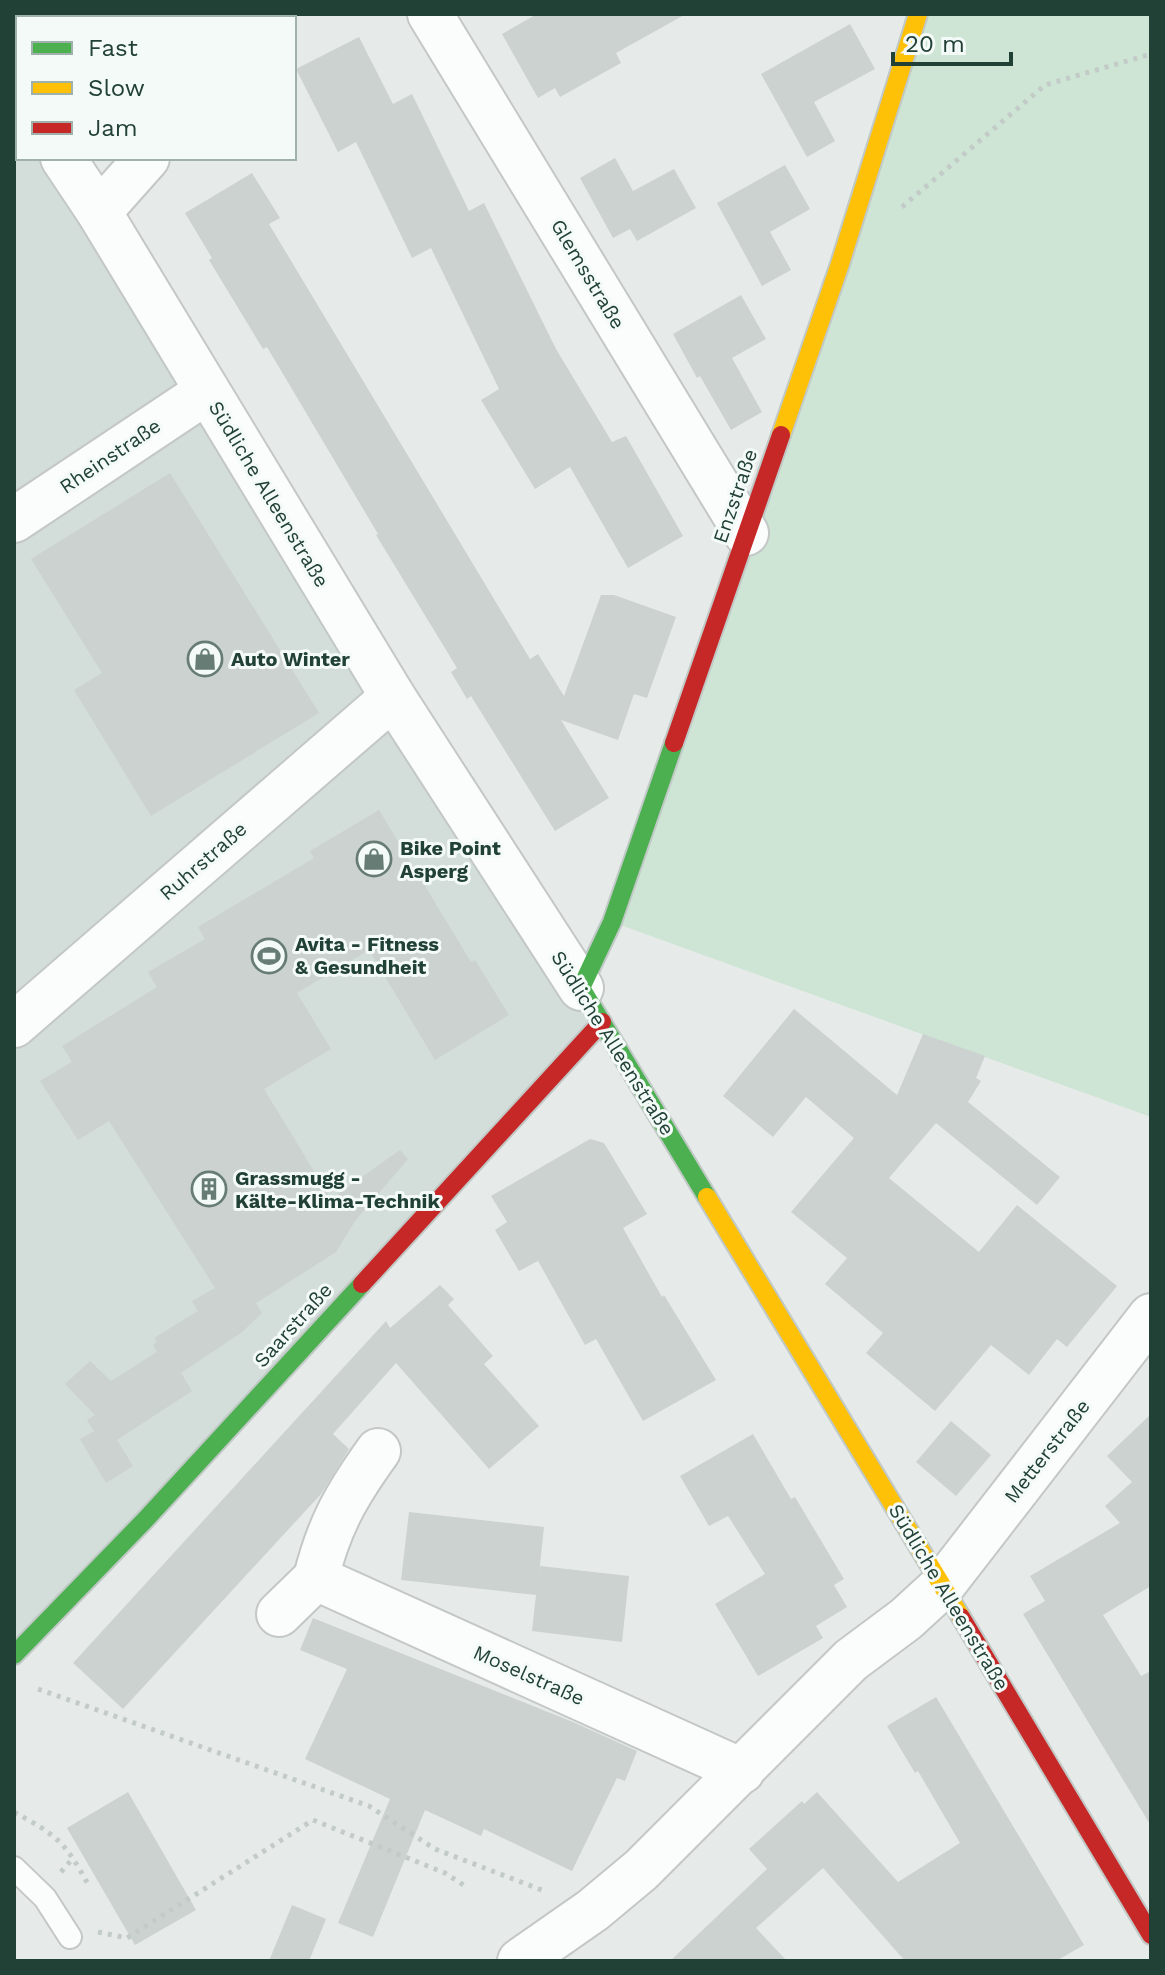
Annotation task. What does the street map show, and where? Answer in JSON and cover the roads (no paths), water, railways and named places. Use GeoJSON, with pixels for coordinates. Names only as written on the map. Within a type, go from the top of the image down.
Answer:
{"type":"FeatureCollection","features":[{"type":"Feature","properties":{"kind":"street","name":"Glemsstraße"},"geometry":{"type":"LineString","coordinates":[[430,14],[746,533]]}},
{"type":"Feature","properties":{"kind":"street","name":"Enzstraße"},"geometry":{"type":"LineString","coordinates":[[592,1005],[612,922],[840,264],[918,14]]}},
{"type":"Feature","properties":{"kind":"street","name":"Südliche Alleenstraße"},"geometry":{"type":"LineString","coordinates":[[64,160],[99,212],[393,697],[592,1005],[1151,1935]]}},
{"type":"Feature","properties":{"kind":"street"},"geometry":{"type":"LineString","coordinates":[[99,212],[145,160]]}},
{"type":"Feature","properties":{"kind":"street","name":"Rheinstraße"},"geometry":{"type":"LineString","coordinates":[[14,520],[206,392]]}},
{"type":"Feature","properties":{"kind":"street","name":"Ruhrstraße"},"geometry":{"type":"LineString","coordinates":[[14,1025],[393,697]]}},
{"type":"Feature","properties":{"kind":"street","name":"Saarstraße"},"geometry":{"type":"LineString","coordinates":[[14,1655],[145,1520],[592,1005]]}},
{"type":"Feature","properties":{"kind":"street","name":"Metterstraße"},"geometry":{"type":"LineString","coordinates":[[942,1586],[1151,1316]]}},
{"type":"Feature","properties":{"kind":"street"},"geometry":{"type":"LineString","coordinates":[[279,1614],[316,1578],[323,1549],[346,1495],[378,1451]]}},
{"type":"Feature","properties":{"kind":"street","name":"Moselstraße"},"geometry":{"type":"LineString","coordinates":[[316,1578],[742,1771]]}},
{"type":"Feature","properties":{"kind":"street"},"geometry":{"type":"LineString","coordinates":[[520,1961],[593,1910],[641,1870],[851,1660],[906,1619],[942,1586]]}},
{"type":"Feature","properties":{"kind":"lane"},"geometry":{"type":"LineString","coordinates":[[14,1868],[77,1933]]}},
{"type":"Feature","properties":{"kind":"place","name":"Auto Winter"},"geometry":{"type":"Point","coordinates":[205,659]}},
{"type":"Feature","properties":{"kind":"place","name":"Bike Point Asperg"},"geometry":{"type":"Point","coordinates":[374,859]}},
{"type":"Feature","properties":{"kind":"place","name":"Avita - Fitness & Gesundheit"},"geometry":{"type":"Point","coordinates":[269,956]}},
{"type":"Feature","properties":{"kind":"place","name":"Grassmugg - Kälte-Klima-Technik"},"geometry":{"type":"Point","coordinates":[209,1189]}}]}
